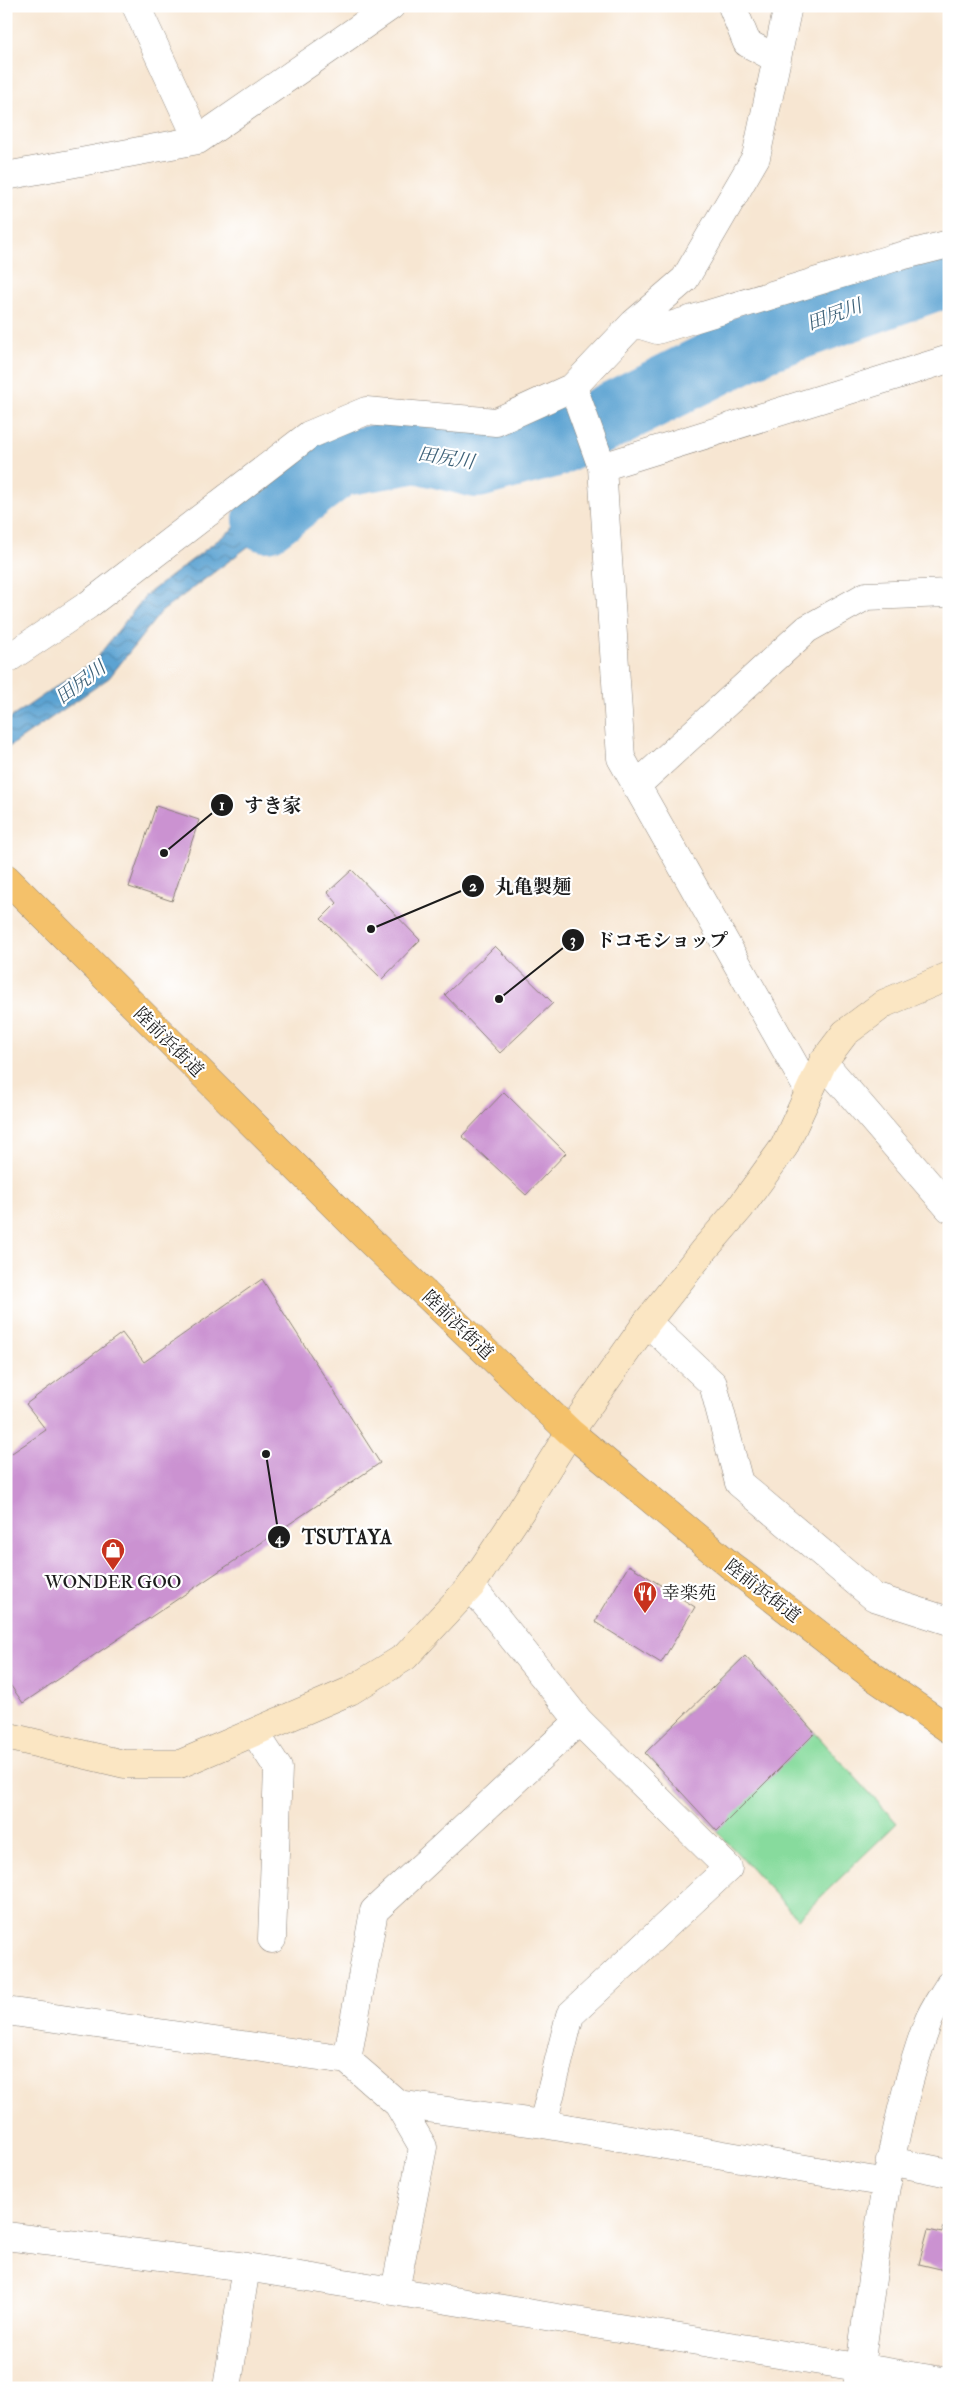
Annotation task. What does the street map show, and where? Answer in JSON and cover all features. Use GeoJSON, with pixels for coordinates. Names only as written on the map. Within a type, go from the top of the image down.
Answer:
{"type":"FeatureCollection","features":[{"type":"Feature","properties":{"kind":"highway","name":"陸前浜街道"},"geometry":{"type":"LineString","coordinates":[[6,878],[371,1242],[570,1432],[730,1565],[871,1675],[949,1729]]}},
{"type":"Feature","properties":{"kind":"street"},"geometry":{"type":"LineString","coordinates":[[136,6],[198,140]]}},
{"type":"Feature","properties":{"kind":"street"},"geometry":{"type":"LineString","coordinates":[[6,176],[198,140],[391,6]]}},
{"type":"Feature","properties":{"kind":"street"},"geometry":{"type":"LineString","coordinates":[[732,6],[747,44],[777,59]]}},
{"type":"Feature","properties":{"kind":"street"},"geometry":{"type":"LineString","coordinates":[[6,660],[88,605],[309,435],[366,411],[496,422],[577,396],[634,323],[685,279],[756,158],[788,6]]}},
{"type":"Feature","properties":{"kind":"street"},"geometry":{"type":"LineString","coordinates":[[634,323],[657,330],[894,258],[949,244]]}},
{"type":"Feature","properties":{"kind":"street"},"geometry":{"type":"LineString","coordinates":[[598,458],[949,359]]}},
{"type":"Feature","properties":{"kind":"street"},"geometry":{"type":"LineString","coordinates":[[577,396],[598,458],[621,758],[809,1091]]}},
{"type":"Feature","properties":{"kind":"street"},"geometry":{"type":"LineString","coordinates":[[636,786],[806,629],[866,596],[949,593]]}},
{"type":"Feature","properties":{"kind":"street"},"geometry":{"type":"LineString","coordinates":[[6,1736],[124,1764],[180,1764],[350,1691],[405,1657],[471,1586],[570,1432],[647,1322],[740,1208],[784,1147],[823,1062],[845,1033],[885,1002],[949,976]]}},
{"type":"Feature","properties":{"kind":"street"},"geometry":{"type":"LineString","coordinates":[[823,1062],[949,1208]]}},
{"type":"Feature","properties":{"kind":"street"},"geometry":{"type":"LineString","coordinates":[[647,1322],[712,1384],[739,1483],[874,1597],[949,1621]]}},
{"type":"Feature","properties":{"kind":"street"},"geometry":{"type":"LineString","coordinates":[[471,1586],[579,1721],[728,1868],[570,2015],[543,2124]]}},
{"type":"Feature","properties":{"kind":"street"},"geometry":{"type":"LineString","coordinates":[[347,2060],[374,1912],[579,1721]]}},
{"type":"Feature","properties":{"kind":"street"},"geometry":{"type":"LineString","coordinates":[[255,1733],[278,1768],[272,1939]]}},
{"type":"Feature","properties":{"kind":"street"},"geometry":{"type":"LineString","coordinates":[[858,2378],[889,2172],[902,2112],[929,2021],[949,1985]]}},
{"type":"Feature","properties":{"kind":"street"},"geometry":{"type":"LineString","coordinates":[[6,2011],[347,2060],[398,2104],[423,2147],[395,2291]]}},
{"type":"Feature","properties":{"kind":"street"},"geometry":{"type":"LineString","coordinates":[[398,2104],[889,2172],[949,2173]]}},
{"type":"Feature","properties":{"kind":"street"},"geometry":{"type":"LineString","coordinates":[[6,2236],[246,2267],[395,2291],[858,2378],[949,2382]]}},
{"type":"Feature","properties":{"kind":"street"},"geometry":{"type":"LineString","coordinates":[[228,2388],[246,2267]]}},
{"type":"Feature","properties":{"kind":"green space"},"geometry":{"type":"Polygon","coordinates":[[[745,1656],[897,1823],[798,1919],[645,1753],[745,1656]]]}},
{"type":"Feature","properties":{"kind":"water"},"geometry":{"type":"Polygon","coordinates":[[[331,454],[345,474],[161,612],[109,678],[6,749],[6,721],[95,660],[146,595],[331,454]]]}},
{"type":"Feature","properties":{"kind":"building"},"geometry":{"type":"Polygon","coordinates":[[[156,806],[199,820],[172,901],[129,887],[156,806]]]}},
{"type":"Feature","properties":{"kind":"building"},"geometry":{"type":"Polygon","coordinates":[[[352,870],[420,940],[382,979],[321,919],[337,903],[328,892],[352,870]]]}},
{"type":"Feature","properties":{"kind":"building"},"geometry":{"type":"Polygon","coordinates":[[[495,946],[553,1003],[500,1053],[445,995],[495,946]]]}},
{"type":"Feature","properties":{"kind":"building"},"geometry":{"type":"Polygon","coordinates":[[[504,1092],[566,1153],[526,1195],[462,1136],[504,1092]]]}},
{"type":"Feature","properties":{"kind":"building","name":"WONDER GOO"},"geometry":{"type":"Polygon","coordinates":[[[262,1279],[380,1463],[23,1703],[6,1679],[6,1457],[46,1430],[26,1404],[122,1333],[144,1362],[262,1279]]]}},
{"type":"Feature","properties":{"kind":"building","name":"幸楽苑"},"geometry":{"type":"Polygon","coordinates":[[[629,1565],[695,1607],[661,1663],[595,1622],[629,1565]]]}},
{"type":"Feature","properties":{"kind":"building"},"geometry":{"type":"Polygon","coordinates":[[[745,1656],[815,1733],[717,1831],[645,1753],[745,1656]]]}},
{"type":"Feature","properties":{"kind":"building"},"geometry":{"type":"Polygon","coordinates":[[[944,2227],[949,2229],[949,2271],[919,2264],[928,2230],[942,2233],[944,2227]]]}},
{"type":"Feature","properties":{"kind":"waterway","name":"田尻川"},"geometry":{"type":"LineString","coordinates":[[266,519],[338,464],[417,450],[477,465],[552,445],[762,340],[932,279],[949,277]]}},
{"type":"Feature","properties":{"kind":"place","name":"すき家"},"geometry":{"type":"Point","coordinates":[164,853]}},
{"type":"Feature","properties":{"kind":"place","name":"丸亀製麺"},"geometry":{"type":"Point","coordinates":[371,929]}},
{"type":"Feature","properties":{"kind":"place","name":"ドコモショップ"},"geometry":{"type":"Point","coordinates":[499,999]}},
{"type":"Feature","properties":{"kind":"place","name":"TSUTAYA"},"geometry":{"type":"Point","coordinates":[266,1454]}},
{"type":"Feature","properties":{"kind":"place","name":"WONDER GOO"},"geometry":{"type":"Point","coordinates":[113,1571]}},
{"type":"Feature","properties":{"kind":"place","name":"幸楽苑"},"geometry":{"type":"Point","coordinates":[645,1614]}}]}
